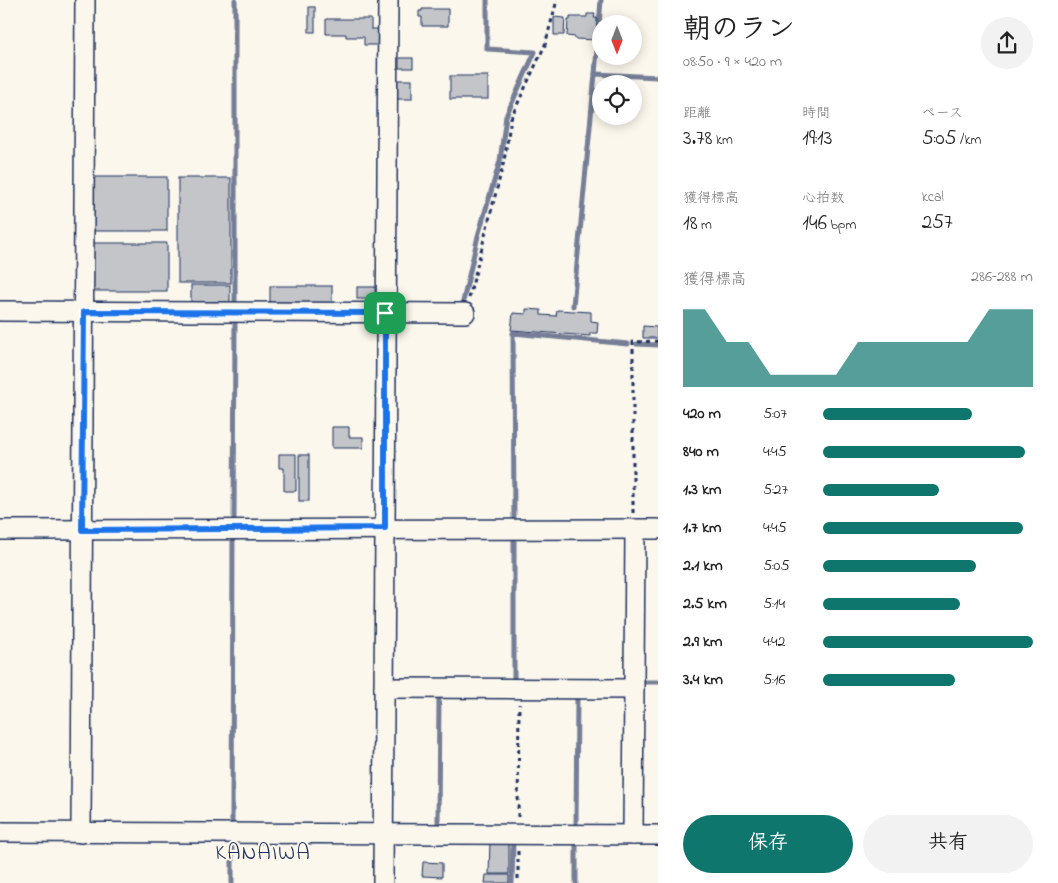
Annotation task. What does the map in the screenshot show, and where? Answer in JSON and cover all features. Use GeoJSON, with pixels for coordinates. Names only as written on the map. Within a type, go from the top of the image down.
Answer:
{"type":"FeatureCollection","features":[{"type":"Feature","properties":{"kind":"street"},"geometry":{"type":"LineString","coordinates":[[81,833],[85,0]]}},
{"type":"Feature","properties":{"kind":"street"},"geometry":{"type":"LineString","coordinates":[[384,883],[385,313],[388,0]]}},
{"type":"Feature","properties":{"kind":"street"},"geometry":{"type":"LineString","coordinates":[[0,311],[465,313]]}},
{"type":"Feature","properties":{"kind":"street"},"geometry":{"type":"LineString","coordinates":[[633,835],[634,529]]}},
{"type":"Feature","properties":{"kind":"street"},"geometry":{"type":"LineString","coordinates":[[0,530],[658,529]]}},
{"type":"Feature","properties":{"kind":"street"},"geometry":{"type":"LineString","coordinates":[[384,688],[634,689]]}},
{"type":"Feature","properties":{"kind":"street"},"geometry":{"type":"LineString","coordinates":[[0,832],[658,835]]}},
{"type":"Feature","properties":{"kind":"path"},"geometry":{"type":"LineString","coordinates":[[465,313],[483,236],[504,161],[511,118],[545,45],[557,0]]}},
{"type":"Feature","properties":{"kind":"path"},"geometry":{"type":"LineString","coordinates":[[634,529],[633,342],[658,340]]}},
{"type":"Feature","properties":{"kind":"path"},"geometry":{"type":"LineString","coordinates":[[518,883],[520,688]]}},
{"type":"Feature","properties":{"kind":"building"},"geometry":{"type":"Polygon","coordinates":[[[309,7],[315,7],[315,32],[309,32],[309,7]]]}},
{"type":"Feature","properties":{"kind":"building"},"geometry":{"type":"Polygon","coordinates":[[[422,9],[448,9],[448,26],[422,26],[422,17],[419,17],[419,11],[422,11],[422,9]]]}},
{"type":"Feature","properties":{"kind":"building"},"geometry":{"type":"Polygon","coordinates":[[[587,14],[595,14],[592,15],[592,40],[575,39],[575,37],[567,36],[568,20],[570,20],[570,17],[587,17],[587,14]]]}},
{"type":"Feature","properties":{"kind":"building"},"geometry":{"type":"Polygon","coordinates":[[[554,17],[565,18],[564,35],[554,35],[554,17]]]}},
{"type":"Feature","properties":{"kind":"building"},"geometry":{"type":"Polygon","coordinates":[[[326,19],[371,19],[371,29],[379,29],[379,45],[364,45],[364,37],[346,37],[346,34],[326,34],[326,19]]]}},
{"type":"Feature","properties":{"kind":"building"},"geometry":{"type":"Polygon","coordinates":[[[399,58],[413,58],[413,68],[399,68],[399,58]]]}},
{"type":"Feature","properties":{"kind":"building"},"geometry":{"type":"Polygon","coordinates":[[[450,76],[488,76],[488,99],[450,99],[450,76]]]}},
{"type":"Feature","properties":{"kind":"building"},"geometry":{"type":"Polygon","coordinates":[[[395,80],[412,80],[412,99],[395,99],[395,80]]]}},
{"type":"Feature","properties":{"kind":"building"},"geometry":{"type":"Polygon","coordinates":[[[90,177],[167,177],[167,231],[90,231],[90,177]]]}},
{"type":"Feature","properties":{"kind":"building"},"geometry":{"type":"Polygon","coordinates":[[[178,178],[231,178],[231,283],[178,283],[178,178]]]}},
{"type":"Feature","properties":{"kind":"building"},"geometry":{"type":"Polygon","coordinates":[[[90,243],[167,243],[167,291],[90,291],[90,243]]]}},
{"type":"Feature","properties":{"kind":"building"},"geometry":{"type":"Polygon","coordinates":[[[191,285],[230,285],[230,304],[191,304],[191,285]]]}},
{"type":"Feature","properties":{"kind":"building"},"geometry":{"type":"Polygon","coordinates":[[[270,286],[332,286],[332,305],[270,305],[270,286]]]}},
{"type":"Feature","properties":{"kind":"building"},"geometry":{"type":"Polygon","coordinates":[[[357,287],[375,287],[375,299],[357,299],[357,287]]]}},
{"type":"Feature","properties":{"kind":"building"},"geometry":{"type":"Polygon","coordinates":[[[526,309],[541,310],[541,315],[556,316],[557,310],[591,312],[591,321],[598,322],[597,333],[590,333],[590,336],[511,330],[513,313],[526,314],[526,309]]]}},
{"type":"Feature","properties":{"kind":"building"},"geometry":{"type":"Polygon","coordinates":[[[643,326],[657,327],[657,338],[643,338],[643,326]]]}},
{"type":"Feature","properties":{"kind":"building"},"geometry":{"type":"Polygon","coordinates":[[[332,427],[349,427],[349,437],[363,437],[363,448],[332,448],[332,427]]]}},
{"type":"Feature","properties":{"kind":"building"},"geometry":{"type":"Polygon","coordinates":[[[279,454],[296,454],[296,491],[284,491],[284,468],[279,468],[279,454]]]}},
{"type":"Feature","properties":{"kind":"building"},"geometry":{"type":"Polygon","coordinates":[[[299,455],[309,455],[309,501],[299,501],[299,455]]]}},
{"type":"Feature","properties":{"kind":"building"},"geometry":{"type":"Polygon","coordinates":[[[490,842],[509,842],[509,874],[489,874],[490,842]]]}},
{"type":"Feature","properties":{"kind":"building"},"geometry":{"type":"Polygon","coordinates":[[[423,862],[442,863],[442,877],[422,876],[423,862]]]}},
{"type":"Feature","properties":{"kind":"building"},"geometry":{"type":"Polygon","coordinates":[[[486,875],[509,875],[509,883],[485,883],[486,875]]]}},
{"type":"Feature","properties":{"kind":"waterway"},"geometry":{"type":"LineString","coordinates":[[235,0],[235,307]]}},
{"type":"Feature","properties":{"kind":"waterway"},"geometry":{"type":"LineString","coordinates":[[462,306],[478,236],[500,161],[506,116],[535,52],[487,49],[487,0]]}},
{"type":"Feature","properties":{"kind":"waterway"},"geometry":{"type":"LineString","coordinates":[[595,74],[601,0]]}},
{"type":"Feature","properties":{"kind":"waterway"},"geometry":{"type":"LineString","coordinates":[[573,306],[595,74],[658,77]]}},
{"type":"Feature","properties":{"kind":"waterway"},"geometry":{"type":"LineString","coordinates":[[234,523],[235,320],[240,320]]}},
{"type":"Feature","properties":{"kind":"waterway"},"geometry":{"type":"LineString","coordinates":[[514,520],[513,333],[628,344]]}},
{"type":"Feature","properties":{"kind":"waterway"},"geometry":{"type":"LineString","coordinates":[[637,344],[658,345]]}},
{"type":"Feature","properties":{"kind":"waterway"},"geometry":{"type":"LineString","coordinates":[[232,826],[233,537]]}},
{"type":"Feature","properties":{"kind":"waterway"},"geometry":{"type":"LineString","coordinates":[[514,540],[514,681]]}},
{"type":"Feature","properties":{"kind":"waterway"},"geometry":{"type":"LineString","coordinates":[[641,682],[658,682]]}},
{"type":"Feature","properties":{"kind":"waterway"},"geometry":{"type":"LineString","coordinates":[[439,694],[438,826],[443,826]]}},
{"type":"Feature","properties":{"kind":"waterway"},"geometry":{"type":"LineString","coordinates":[[576,828],[577,694]]}},
{"type":"Feature","properties":{"kind":"waterway"},"geometry":{"type":"LineString","coordinates":[[576,839],[576,883]]}},
{"type":"Feature","properties":{"kind":"waterway"},"geometry":{"type":"LineString","coordinates":[[232,840],[232,883]]}},
{"type":"Feature","properties":{"kind":"waterway"},"geometry":{"type":"LineString","coordinates":[[512,883],[513,840]]}},
{"type":"Feature","properties":{"kind":"district","name":"KANAIWA"},"geometry":{"type":"Point","coordinates":[263,851]}},
{"type":"Feature","properties":{"kind":"route"},"geometry":{"type":"LineString","coordinates":[[84,312],[385,313],[385,528],[82,530],[84,312]]}}]}
